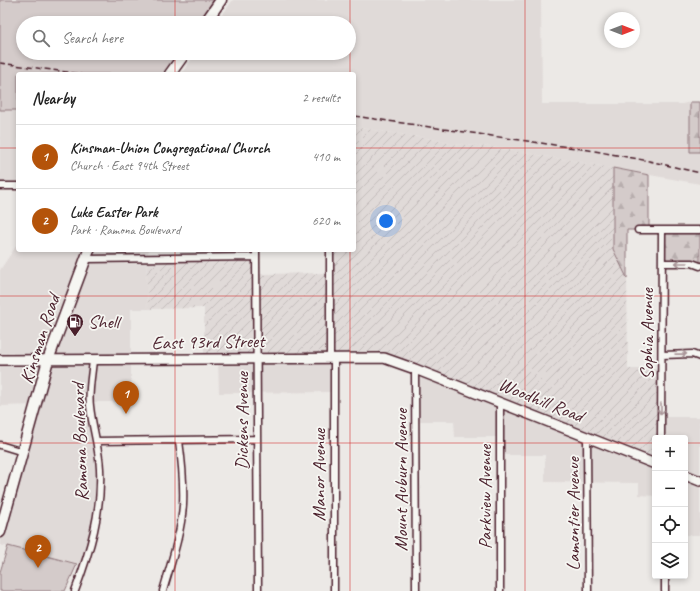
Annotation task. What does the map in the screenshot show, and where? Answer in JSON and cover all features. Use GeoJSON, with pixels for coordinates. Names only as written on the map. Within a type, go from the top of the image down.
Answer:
{"type":"FeatureCollection","features":[{"type":"Feature","properties":{"kind":"main road"},"geometry":{"type":"LineString","coordinates":[[210,16],[221,0]]}},
{"type":"Feature","properties":{"kind":"main road"},"geometry":{"type":"LineString","coordinates":[[171,72],[180,60]]}},
{"type":"Feature","properties":{"kind":"main road","name":"Kinsman Road"},"geometry":{"type":"LineString","coordinates":[[0,532],[48,360],[87,255]]}},
{"type":"Feature","properties":{"kind":"main road","name":"East 93rd Street"},"geometry":{"type":"LineString","coordinates":[[0,360],[384,358],[415,369]]}},
{"type":"Feature","properties":{"kind":"main road","name":"Woodhill Road"},"geometry":{"type":"LineString","coordinates":[[415,369],[652,463]]}},
{"type":"Feature","properties":{"kind":"main road"},"geometry":{"type":"LineString","coordinates":[[688,476],[700,481]]}},
{"type":"Feature","properties":{"kind":"street"},"geometry":{"type":"LineString","coordinates":[[0,186],[16,186]]}},
{"type":"Feature","properties":{"kind":"street"},"geometry":{"type":"LineString","coordinates":[[638,230],[700,230]]}},
{"type":"Feature","properties":{"kind":"street","name":"Sophia Avenue"},"geometry":{"type":"LineString","coordinates":[[661,435],[662,230]]}},
{"type":"Feature","properties":{"kind":"street","name":"Dickens Avenue"},"geometry":{"type":"LineString","coordinates":[[256,252],[258,591]]}},
{"type":"Feature","properties":{"kind":"street","name":"Manor Avenue"},"geometry":{"type":"LineString","coordinates":[[330,252],[334,591]]}},
{"type":"Feature","properties":{"kind":"street"},"geometry":{"type":"LineString","coordinates":[[87,255],[256,257]]}},
{"type":"Feature","properties":{"kind":"street"},"geometry":{"type":"LineString","coordinates":[[662,263],[692,263],[700,266]]}},
{"type":"Feature","properties":{"kind":"street"},"geometry":{"type":"LineString","coordinates":[[662,355],[692,354],[700,357]]}},
{"type":"Feature","properties":{"kind":"street","name":"Ramona Boulevard"},"geometry":{"type":"LineString","coordinates":[[75,591],[85,565],[94,533],[100,499],[100,469],[97,441],[89,404],[93,360]]}},
{"type":"Feature","properties":{"kind":"street","name":"Mount Auburn Avenue"},"geometry":{"type":"LineString","coordinates":[[415,369],[416,591]]}},
{"type":"Feature","properties":{"kind":"street","name":"Parkview Avenue"},"geometry":{"type":"LineString","coordinates":[[500,402],[500,591]]}},
{"type":"Feature","properties":{"kind":"street","name":"Lamontier Avenue"},"geometry":{"type":"LineString","coordinates":[[588,437],[588,591]]}},
{"type":"Feature","properties":{"kind":"street"},"geometry":{"type":"LineString","coordinates":[[97,441],[257,439]]}},
{"type":"Feature","properties":{"kind":"street"},"geometry":{"type":"LineString","coordinates":[[163,591],[172,563],[183,505],[183,467],[179,440]]}},
{"type":"Feature","properties":{"kind":"street"},"geometry":{"type":"LineString","coordinates":[[0,445],[23,452]]}},
{"type":"Feature","properties":{"kind":"street"},"geometry":{"type":"LineString","coordinates":[[665,579],[665,591]]}},
{"type":"Feature","properties":{"kind":"shaded area"},"geometry":{"type":"Polygon","coordinates":[[[233,0],[541,0],[542,104],[682,104],[690,102],[690,152],[700,152],[700,184],[491,147],[451,144],[432,139],[356,127],[356,72],[182,72],[191,60],[356,60],[356,16],[221,16],[233,0]]]}},
{"type":"Feature","properties":{"kind":"shaded area"},"geometry":{"type":"Polygon","coordinates":[[[0,110],[16,110],[16,186],[0,186],[0,110]]]}},
{"type":"Feature","properties":{"kind":"shaded area"},"geometry":{"type":"Polygon","coordinates":[[[356,127],[432,139],[451,144],[491,147],[613,168],[613,249],[627,278],[628,369],[662,369],[661,435],[652,435],[652,463],[384,358],[204,359],[204,308],[148,309],[146,259],[256,257],[257,274],[330,273],[330,252],[356,252],[356,127]]]}},
{"type":"Feature","properties":{"kind":"shaded area"},"geometry":{"type":"Polygon","coordinates":[[[16,246],[16,252],[148,252],[146,259],[148,309],[131,309],[131,402],[90,402],[97,441],[100,499],[85,565],[0,545],[0,532],[36,405],[0,406],[0,270],[16,246]]]}},
{"type":"Feature","properties":{"kind":"shaded area"},"geometry":{"type":"Polygon","coordinates":[[[334,358],[334,392],[219,393],[218,359],[334,358]]]}},
{"type":"Feature","properties":{"kind":"shaded area"},"geometry":{"type":"Polygon","coordinates":[[[415,369],[652,463],[652,496],[639,495],[639,483],[545,482],[545,455],[500,455],[500,437],[455,437],[454,421],[415,421],[415,369]]]}},
{"type":"Feature","properties":{"kind":"shaded area"},"geometry":{"type":"Polygon","coordinates":[[[661,417],[700,417],[700,535],[688,535],[688,435],[661,435],[661,417]]]}},
{"type":"Feature","properties":{"kind":"green space"},"geometry":{"type":"Polygon","coordinates":[[[0,0],[221,0],[210,16],[16,16],[16,60],[180,60],[171,72],[16,72],[16,110],[0,110],[0,0]]]}},
{"type":"Feature","properties":{"kind":"green space"},"geometry":{"type":"Polygon","coordinates":[[[690,102],[700,102],[700,152],[690,152],[690,102]]]}},
{"type":"Feature","properties":{"kind":"green space"},"geometry":{"type":"Polygon","coordinates":[[[613,168],[649,175],[649,230],[627,230],[627,278],[613,249],[613,168]]]}},
{"type":"Feature","properties":{"kind":"green space"},"geometry":{"type":"Polygon","coordinates":[[[662,230],[700,230],[700,266],[662,263],[662,230]]]}},
{"type":"Feature","properties":{"kind":"green space"},"geometry":{"type":"Polygon","coordinates":[[[8,546],[77,564],[65,591],[0,591],[0,572],[8,546]]]}},
{"type":"Feature","properties":{"kind":"railway"},"geometry":{"type":"LineString","coordinates":[[0,63],[66,72]]}},
{"type":"Feature","properties":{"kind":"railway"},"geometry":{"type":"LineString","coordinates":[[356,116],[589,150],[649,161],[700,173]]}},
{"type":"Feature","properties":{"kind":"place","name":"Shell"},"geometry":{"type":"Point","coordinates":[75,337]}},
{"type":"Feature","properties":{"kind":"place","name":"Kinsman-Union Congregational Church"},"geometry":{"type":"Point","coordinates":[126,414]}},
{"type":"Feature","properties":{"kind":"place","name":"Luke Easter Park"},"geometry":{"type":"Point","coordinates":[38,568]}}]}
